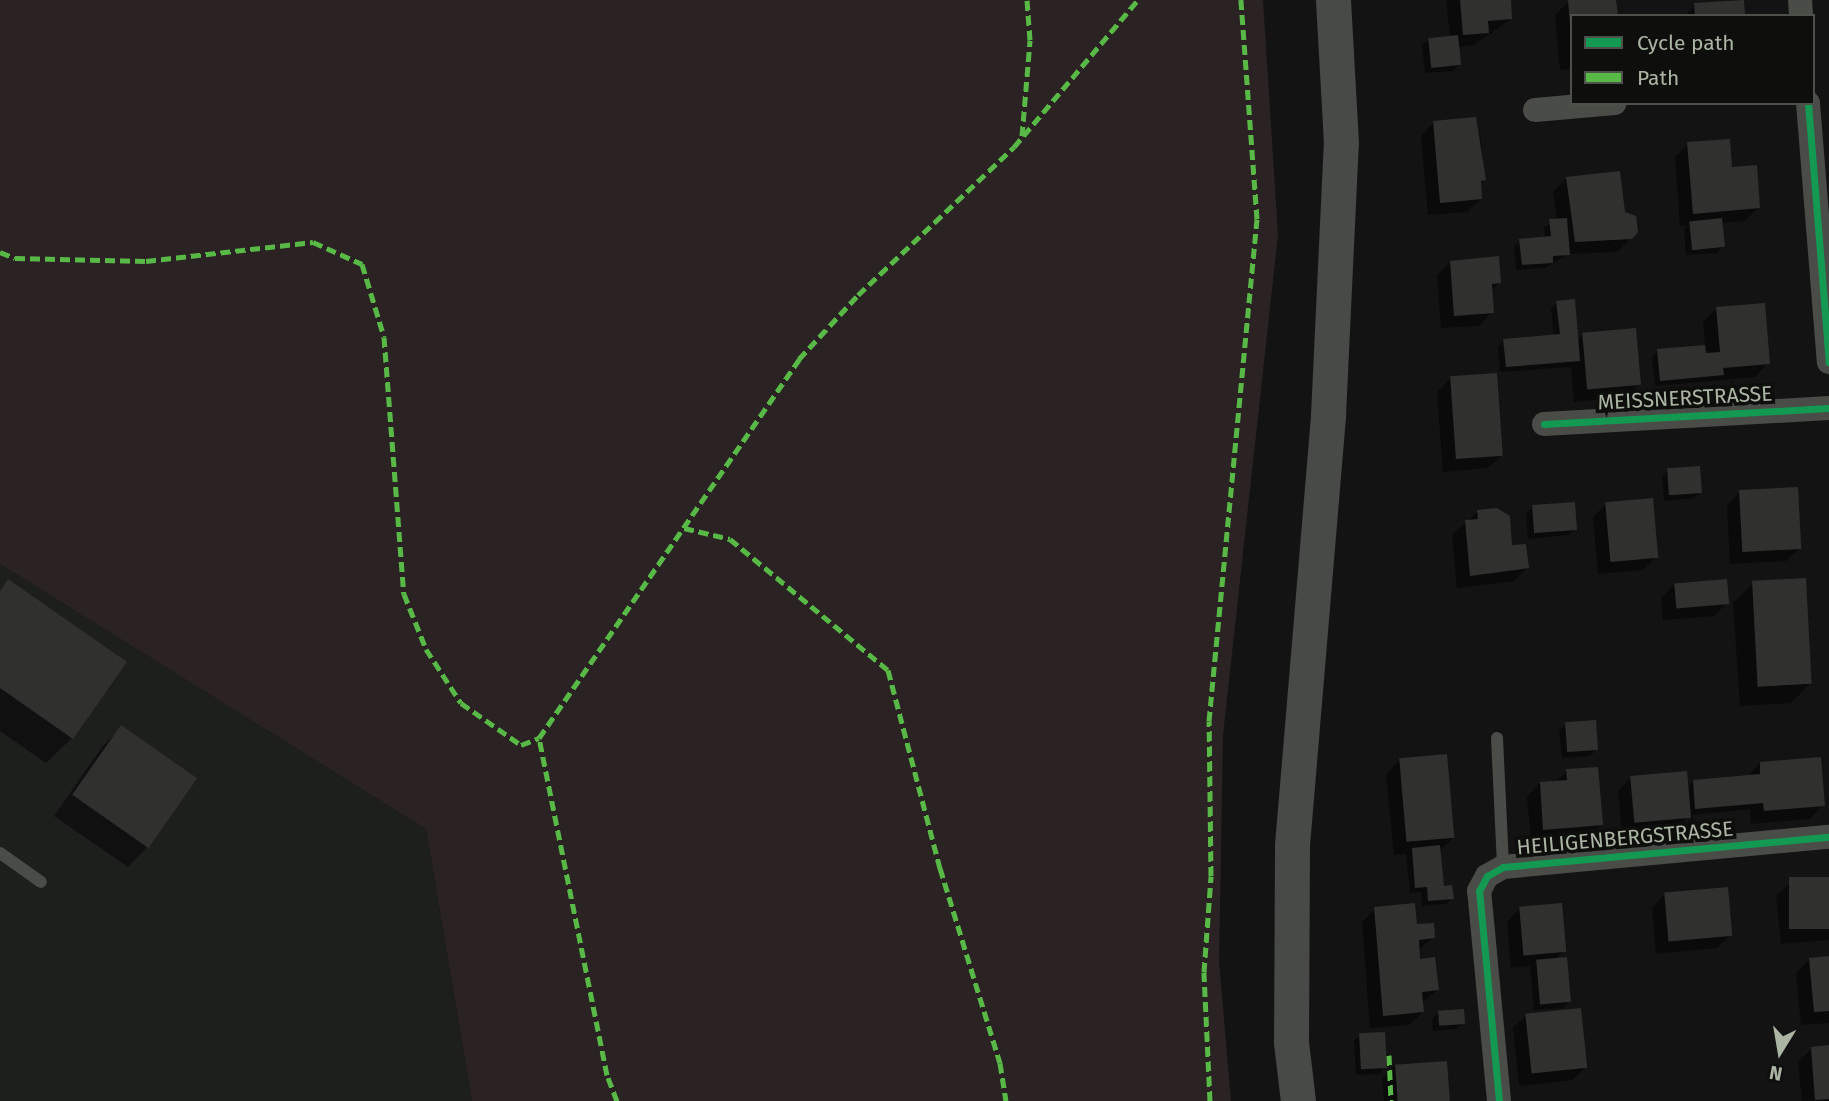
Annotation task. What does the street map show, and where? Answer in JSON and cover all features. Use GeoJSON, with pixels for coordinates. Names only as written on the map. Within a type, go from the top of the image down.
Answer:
{"type":"FeatureCollection","features":[{"type":"Feature","properties":{"kind":"main road"},"geometry":{"type":"LineString","coordinates":[[1298,1101],[1291,1042],[1292,845],[1329,388],[1341,143],[1333,0]]}},
{"type":"Feature","properties":{"kind":"street"},"geometry":{"type":"LineString","coordinates":[[1535,110],[1592,105]]}},
{"type":"Feature","properties":{"kind":"street"},"geometry":{"type":"LineString","coordinates":[[1808,105],[1826,280],[1829,362]]}},
{"type":"Feature","properties":{"kind":"street","name":"MEISSNERSTRASSE"},"geometry":{"type":"LineString","coordinates":[[1544,424],[1829,408]]}},
{"type":"Feature","properties":{"kind":"street","name":"HEILIGENBERGSTRASSE"},"geometry":{"type":"LineString","coordinates":[[1499,1101],[1479,891],[1487,876],[1503,867],[1829,837]]}},
{"type":"Feature","properties":{"kind":"lane"},"geometry":{"type":"LineString","coordinates":[[1497,738],[1503,867]]}},
{"type":"Feature","properties":{"kind":"lane"},"geometry":{"type":"LineString","coordinates":[[0,853],[41,882]]}},
{"type":"Feature","properties":{"kind":"shaded area"},"geometry":{"type":"Polygon","coordinates":[[[0,0],[1263,0],[1278,235],[1223,735],[1219,961],[1231,1101],[472,1101],[426,829],[0,564],[0,0]]]}},
{"type":"Feature","properties":{"kind":"shaded area"},"geometry":{"type":"Polygon","coordinates":[[[0,564],[426,829],[472,1101],[0,1101],[0,564]]]}},
{"type":"Feature","properties":{"kind":"building"},"geometry":{"type":"Polygon","coordinates":[[[1460,0],[1511,0],[1512,19],[1488,21],[1489,33],[1463,35],[1460,0]]]}},
{"type":"Feature","properties":{"kind":"building"},"geometry":{"type":"Polygon","coordinates":[[[1568,0],[1616,0],[1618,14],[1570,14],[1570,24],[1568,0]]]}},
{"type":"Feature","properties":{"kind":"building"},"geometry":{"type":"Polygon","coordinates":[[[1744,0],[1745,14],[1695,14],[1694,3],[1744,0]]]}},
{"type":"Feature","properties":{"kind":"building"},"geometry":{"type":"Polygon","coordinates":[[[1458,35],[1461,65],[1431,68],[1428,38],[1458,35]]]}},
{"type":"Feature","properties":{"kind":"building"},"geometry":{"type":"Polygon","coordinates":[[[1476,117],[1486,180],[1481,181],[1482,199],[1440,203],[1433,121],[1476,117]]]}},
{"type":"Feature","properties":{"kind":"building"},"geometry":{"type":"Polygon","coordinates":[[[1730,139],[1732,167],[1757,165],[1760,208],[1693,214],[1687,142],[1730,139]]]}},
{"type":"Feature","properties":{"kind":"building"},"geometry":{"type":"Polygon","coordinates":[[[1620,171],[1625,212],[1636,216],[1638,232],[1632,239],[1575,242],[1566,177],[1620,171]]]}},
{"type":"Feature","properties":{"kind":"building"},"geometry":{"type":"Polygon","coordinates":[[[1567,218],[1570,255],[1553,256],[1553,263],[1522,265],[1519,239],[1551,236],[1549,219],[1567,218]]]}},
{"type":"Feature","properties":{"kind":"building"},"geometry":{"type":"Polygon","coordinates":[[[1722,218],[1725,247],[1692,250],[1689,221],[1722,218]]]}},
{"type":"Feature","properties":{"kind":"building"},"geometry":{"type":"Polygon","coordinates":[[[1499,256],[1501,283],[1492,284],[1494,313],[1454,316],[1450,261],[1499,256]]]}},
{"type":"Feature","properties":{"kind":"building"},"geometry":{"type":"Polygon","coordinates":[[[1575,299],[1580,361],[1506,367],[1503,339],[1560,334],[1556,301],[1575,299]]]}},
{"type":"Feature","properties":{"kind":"building"},"geometry":{"type":"Polygon","coordinates":[[[1765,303],[1770,364],[1723,368],[1724,375],[1660,381],[1657,349],[1705,345],[1706,353],[1720,352],[1716,307],[1765,303]]]}},
{"type":"Feature","properties":{"kind":"building"},"geometry":{"type":"Polygon","coordinates":[[[1636,328],[1641,385],[1587,389],[1582,333],[1636,328]]]}},
{"type":"Feature","properties":{"kind":"building"},"geometry":{"type":"Polygon","coordinates":[[[1497,373],[1503,456],[1456,459],[1450,376],[1497,373]]]}},
{"type":"Feature","properties":{"kind":"building"},"geometry":{"type":"Polygon","coordinates":[[[1700,466],[1702,493],[1669,495],[1667,468],[1700,466]]]}},
{"type":"Feature","properties":{"kind":"building"},"geometry":{"type":"Polygon","coordinates":[[[1798,487],[1801,549],[1742,552],[1739,490],[1798,487]]]}},
{"type":"Feature","properties":{"kind":"building"},"geometry":{"type":"Polygon","coordinates":[[[1653,498],[1658,558],[1610,562],[1605,502],[1653,498]]]}},
{"type":"Feature","properties":{"kind":"building"},"geometry":{"type":"Polygon","coordinates":[[[1575,502],[1577,530],[1534,533],[1532,505],[1575,502]]]}},
{"type":"Feature","properties":{"kind":"building"},"geometry":{"type":"Polygon","coordinates":[[[1497,508],[1510,516],[1512,545],[1526,544],[1529,568],[1470,576],[1465,520],[1478,519],[1477,510],[1497,508]]]}},
{"type":"Feature","properties":{"kind":"building"},"geometry":{"type":"Polygon","coordinates":[[[1806,578],[1812,684],[1758,687],[1752,581],[1806,578]]]}},
{"type":"Feature","properties":{"kind":"building"},"geometry":{"type":"Polygon","coordinates":[[[8,579],[127,662],[73,739],[0,688],[0,591],[8,579]]]}},
{"type":"Feature","properties":{"kind":"building"},"geometry":{"type":"Polygon","coordinates":[[[1727,579],[1729,604],[1676,609],[1674,584],[1727,579]]]}},
{"type":"Feature","properties":{"kind":"building"},"geometry":{"type":"Polygon","coordinates":[[[1596,720],[1598,750],[1567,752],[1565,722],[1596,720]]]}},
{"type":"Feature","properties":{"kind":"building"},"geometry":{"type":"Polygon","coordinates":[[[121,725],[197,778],[148,848],[72,795],[121,725]]]}},
{"type":"Feature","properties":{"kind":"building"},"geometry":{"type":"Polygon","coordinates":[[[1447,754],[1454,838],[1407,842],[1399,758],[1447,754]]]}},
{"type":"Feature","properties":{"kind":"building"},"geometry":{"type":"Polygon","coordinates":[[[1821,757],[1825,806],[1764,811],[1763,803],[1695,809],[1693,780],[1760,774],[1760,762],[1821,757]]]}},
{"type":"Feature","properties":{"kind":"building"},"geometry":{"type":"Polygon","coordinates":[[[1598,767],[1603,825],[1543,830],[1540,782],[1567,780],[1566,769],[1598,767]]]}},
{"type":"Feature","properties":{"kind":"building"},"geometry":{"type":"Polygon","coordinates":[[[1687,771],[1691,818],[1634,823],[1630,776],[1687,771]]]}},
{"type":"Feature","properties":{"kind":"building"},"geometry":{"type":"Polygon","coordinates":[[[1440,845],[1444,886],[1452,885],[1454,899],[1428,901],[1427,887],[1415,888],[1412,848],[1440,845]]]}},
{"type":"Feature","properties":{"kind":"building"},"geometry":{"type":"Polygon","coordinates":[[[1789,877],[1829,877],[1829,929],[1789,929],[1789,877]]]}},
{"type":"Feature","properties":{"kind":"building"},"geometry":{"type":"Polygon","coordinates":[[[1728,887],[1732,936],[1669,941],[1664,893],[1728,887]]]}},
{"type":"Feature","properties":{"kind":"building"},"geometry":{"type":"Polygon","coordinates":[[[1415,903],[1417,924],[1434,923],[1435,938],[1419,940],[1420,959],[1435,957],[1439,990],[1422,992],[1424,1012],[1383,1016],[1374,907],[1415,903]]]}},
{"type":"Feature","properties":{"kind":"building"},"geometry":{"type":"Polygon","coordinates":[[[1562,903],[1566,952],[1523,956],[1519,907],[1562,903]]]}},
{"type":"Feature","properties":{"kind":"building"},"geometry":{"type":"Polygon","coordinates":[[[1829,956],[1829,1011],[1814,1012],[1809,958],[1829,956]]]}},
{"type":"Feature","properties":{"kind":"building"},"geometry":{"type":"Polygon","coordinates":[[[1567,957],[1571,1002],[1540,1005],[1536,960],[1567,957]]]}},
{"type":"Feature","properties":{"kind":"building"},"geometry":{"type":"Polygon","coordinates":[[[1581,1008],[1587,1068],[1532,1074],[1525,1014],[1581,1008]]]}},
{"type":"Feature","properties":{"kind":"building"},"geometry":{"type":"Polygon","coordinates":[[[1464,1009],[1465,1024],[1439,1026],[1438,1011],[1464,1009]]]}},
{"type":"Feature","properties":{"kind":"building"},"geometry":{"type":"Polygon","coordinates":[[[1385,1032],[1387,1068],[1361,1069],[1359,1033],[1385,1032]]]}},
{"type":"Feature","properties":{"kind":"building"},"geometry":{"type":"Polygon","coordinates":[[[1829,1045],[1829,1099],[1815,1100],[1811,1047],[1829,1045]]]}},
{"type":"Feature","properties":{"kind":"building"},"geometry":{"type":"Polygon","coordinates":[[[1447,1061],[1450,1101],[1398,1101],[1395,1065],[1447,1061]]]}},
{"type":"Feature","properties":{"kind":"marked path"},"geometry":{"type":"LineString","coordinates":[[1022,136],[1030,40],[1027,0]]}},
{"type":"Feature","properties":{"kind":"marked path"},"geometry":{"type":"LineString","coordinates":[[617,1101],[607,1075],[539,738],[799,359],[858,295],[1014,147],[1138,0]]}},
{"type":"Feature","properties":{"kind":"marked path"},"geometry":{"type":"LineString","coordinates":[[1210,1101],[1204,972],[1211,876],[1209,721],[1257,219],[1241,0]]}},
{"type":"Feature","properties":{"kind":"marked path"},"geometry":{"type":"LineString","coordinates":[[0,252],[15,258],[146,261],[313,242],[362,264],[384,337],[404,594],[426,649],[461,703],[521,745],[539,738]]}},
{"type":"Feature","properties":{"kind":"marked path"},"geometry":{"type":"LineString","coordinates":[[684,528],[730,539],[888,670],[940,868],[1000,1063],[1006,1101]]}},
{"type":"Feature","properties":{"kind":"marked path"},"geometry":{"type":"LineString","coordinates":[[1389,1055],[1391,1101]]}},
{"type":"Feature","properties":{"kind":"cycle path"},"geometry":{"type":"LineString","coordinates":[[1808,105],[1829,362]]}},
{"type":"Feature","properties":{"kind":"cycle path"},"geometry":{"type":"LineString","coordinates":[[1544,424],[1829,408]]}},
{"type":"Feature","properties":{"kind":"cycle path"},"geometry":{"type":"LineString","coordinates":[[1499,1101],[1479,891],[1487,876],[1503,867],[1829,837]]}}]}
